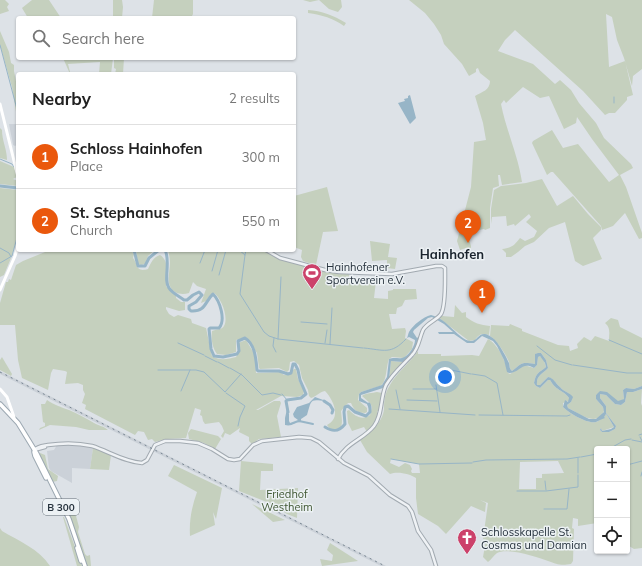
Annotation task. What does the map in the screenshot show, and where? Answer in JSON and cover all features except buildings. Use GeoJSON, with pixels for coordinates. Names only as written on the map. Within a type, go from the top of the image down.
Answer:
{"type":"FeatureCollection","features":[{"type":"Feature","properties":{"kind":"main road"},"geometry":{"type":"LineString","coordinates":[[0,104],[16,164]]}},
{"type":"Feature","properties":{"kind":"main road"},"geometry":{"type":"LineString","coordinates":[[0,290],[16,252]]}},
{"type":"Feature","properties":{"kind":"main road"},"geometry":{"type":"LineString","coordinates":[[0,389],[7,397],[14,418]]}},
{"type":"Feature","properties":{"kind":"main road"},"geometry":{"type":"LineString","coordinates":[[4,407],[7,397]]}},
{"type":"Feature","properties":{"kind":"main road"},"geometry":{"type":"LineString","coordinates":[[4,407],[9,403]]}},
{"type":"Feature","properties":{"kind":"main road","name":"B 300"},"geometry":{"type":"LineString","coordinates":[[0,404],[14,418],[40,461],[69,519],[84,566]]}},
{"type":"Feature","properties":{"kind":"main road","name":"B 300"},"geometry":{"type":"LineString","coordinates":[[34,450],[35,456],[66,520],[84,566]]}},
{"type":"Feature","properties":{"kind":"street"},"geometry":{"type":"LineString","coordinates":[[270,252],[280,258],[325,270],[339,272],[392,274],[436,266],[445,267],[445,294],[442,312],[426,327],[422,333],[421,340],[416,350],[395,373],[384,389],[378,417],[374,426],[346,448],[338,458]]}},
{"type":"Feature","properties":{"kind":"street"},"geometry":{"type":"LineString","coordinates":[[34,450],[38,447],[48,445],[67,444],[90,446],[112,455],[142,463],[147,460],[157,443],[165,441],[187,441],[206,446],[228,459],[234,460],[240,459],[253,445],[262,441],[304,437],[317,440],[348,466],[368,475],[408,507],[412,512],[418,532],[431,550],[436,566]]}},
{"type":"Feature","properties":{"kind":"street"},"geometry":{"type":"LineString","coordinates":[[34,450],[48,445]]}},
{"type":"Feature","properties":{"kind":"street"},"geometry":{"type":"LineString","coordinates":[[40,449],[40,461]]}},
{"type":"Feature","properties":{"kind":"shaded area"},"geometry":{"type":"Polygon","coordinates":[[[9,124],[16,124],[16,145],[13,145],[9,124]]]}},
{"type":"Feature","properties":{"kind":"shaded area"},"geometry":{"type":"Polygon","coordinates":[[[0,371],[386,566],[381,566],[0,374],[0,371]]]}},
{"type":"Feature","properties":{"kind":"shaded area"},"geometry":{"type":"Polygon","coordinates":[[[57,445],[76,445],[93,448],[90,469],[72,468],[72,483],[51,471],[49,468],[47,451],[54,450],[57,445]]]}},
{"type":"Feature","properties":{"kind":"green space"},"geometry":{"type":"Polygon","coordinates":[[[0,0],[5,0],[9,4],[7,7],[9,11],[0,14],[0,0]]]}},
{"type":"Feature","properties":{"kind":"green space"},"geometry":{"type":"Polygon","coordinates":[[[32,0],[49,0],[60,16],[27,16],[22,8],[32,0]]]}},
{"type":"Feature","properties":{"kind":"green space"},"geometry":{"type":"Polygon","coordinates":[[[113,0],[122,0],[122,16],[113,16],[113,0]]]}},
{"type":"Feature","properties":{"kind":"green space"},"geometry":{"type":"Polygon","coordinates":[[[154,0],[193,0],[192,16],[152,16],[154,0]]]}},
{"type":"Feature","properties":{"kind":"green space"},"geometry":{"type":"Polygon","coordinates":[[[303,0],[319,0],[310,2],[303,0]]]}},
{"type":"Feature","properties":{"kind":"green space"},"geometry":{"type":"Polygon","coordinates":[[[319,0],[341,0],[342,7],[338,12],[329,9],[319,0]]]}},
{"type":"Feature","properties":{"kind":"green space"},"geometry":{"type":"Polygon","coordinates":[[[409,0],[642,0],[642,69],[633,76],[632,86],[626,64],[633,95],[627,97],[627,100],[615,113],[605,115],[583,91],[515,30],[505,40],[498,51],[533,64],[555,84],[560,80],[571,90],[579,103],[596,123],[604,138],[631,164],[633,168],[620,175],[626,187],[642,233],[642,238],[639,239],[625,213],[613,226],[602,230],[601,226],[553,172],[547,175],[532,143],[552,130],[563,148],[578,144],[609,182],[619,175],[577,117],[576,123],[564,129],[549,96],[540,98],[523,87],[506,103],[504,100],[501,104],[518,162],[522,182],[502,185],[500,175],[498,175],[499,186],[493,188],[490,208],[490,228],[474,231],[469,239],[471,252],[468,252],[466,248],[460,250],[457,241],[471,187],[474,142],[486,140],[483,123],[475,96],[489,87],[490,81],[480,73],[478,68],[476,69],[476,72],[469,76],[462,64],[444,44],[441,35],[434,24],[425,13],[409,0]],[[606,14],[609,67],[625,61],[617,40],[612,17],[606,14]]]}},
{"type":"Feature","properties":{"kind":"green space"},"geometry":{"type":"Polygon","coordinates":[[[308,10],[327,14],[346,23],[344,26],[327,17],[308,13],[308,10]]]}},
{"type":"Feature","properties":{"kind":"green space"},"geometry":{"type":"Polygon","coordinates":[[[0,31],[9,52],[11,63],[14,65],[16,82],[16,112],[12,87],[0,45],[0,31]]]}},
{"type":"Feature","properties":{"kind":"green space"},"geometry":{"type":"Polygon","coordinates":[[[64,60],[113,60],[111,72],[99,72],[100,62],[68,64],[69,72],[64,60]]]}},
{"type":"Feature","properties":{"kind":"green space"},"geometry":{"type":"Polygon","coordinates":[[[114,60],[124,60],[123,72],[115,72],[116,69],[114,68],[114,60]]]}},
{"type":"Feature","properties":{"kind":"green space"},"geometry":{"type":"Polygon","coordinates":[[[0,128],[2,130],[7,160],[0,158],[0,128]]]}},
{"type":"Feature","properties":{"kind":"green space"},"geometry":{"type":"Polygon","coordinates":[[[0,161],[14,167],[16,178],[13,179],[16,180],[16,186],[0,184],[0,161]]]}},
{"type":"Feature","properties":{"kind":"green space"},"geometry":{"type":"Polygon","coordinates":[[[542,179],[557,206],[573,196],[601,227],[601,230],[593,238],[602,259],[583,266],[575,261],[565,222],[549,228],[534,242],[525,246],[511,257],[506,257],[506,253],[502,249],[512,246],[520,238],[525,241],[534,237],[537,231],[526,222],[531,217],[529,214],[515,226],[514,224],[507,226],[506,216],[492,217],[491,224],[491,209],[494,190],[501,186],[526,183],[542,179]]]}},
{"type":"Feature","properties":{"kind":"green space"},"geometry":{"type":"Polygon","coordinates":[[[327,187],[338,231],[323,232],[316,265],[303,261],[301,257],[302,250],[296,248],[296,195],[327,187]]]}},
{"type":"Feature","properties":{"kind":"green space"},"geometry":{"type":"Polygon","coordinates":[[[0,188],[16,190],[16,241],[12,256],[4,275],[0,277],[0,188]]]}},
{"type":"Feature","properties":{"kind":"green space"},"geometry":{"type":"Polygon","coordinates":[[[370,241],[390,244],[388,257],[397,258],[395,269],[387,268],[387,260],[372,261],[370,241]]]}},
{"type":"Feature","properties":{"kind":"green space"},"geometry":{"type":"Polygon","coordinates":[[[45,252],[133,252],[134,254],[133,258],[139,269],[144,270],[148,269],[151,262],[160,255],[165,261],[166,265],[166,286],[176,296],[176,298],[181,302],[185,302],[185,310],[179,311],[166,307],[166,309],[169,314],[174,317],[178,315],[191,319],[192,323],[206,328],[212,356],[221,359],[236,357],[239,352],[238,343],[246,340],[255,355],[256,373],[280,372],[284,375],[289,375],[294,369],[296,369],[298,379],[304,391],[303,395],[297,397],[281,396],[256,410],[274,401],[280,401],[281,403],[277,416],[281,437],[259,439],[252,444],[249,441],[249,437],[239,432],[240,428],[230,435],[225,433],[223,438],[221,436],[224,431],[219,422],[205,424],[202,416],[200,415],[201,410],[195,408],[186,438],[167,439],[155,442],[152,439],[148,440],[144,432],[138,431],[135,435],[85,409],[86,405],[82,403],[85,394],[83,385],[78,383],[65,384],[67,372],[65,371],[53,369],[48,390],[22,378],[18,360],[15,325],[0,325],[0,303],[6,282],[8,282],[9,279],[11,280],[16,265],[45,252]]]}},
{"type":"Feature","properties":{"kind":"green space"},"geometry":{"type":"Polygon","coordinates":[[[136,252],[153,252],[148,256],[145,264],[138,264],[136,252]]]}},
{"type":"Feature","properties":{"kind":"green space"},"geometry":{"type":"Polygon","coordinates":[[[168,252],[266,252],[279,259],[337,273],[349,274],[349,283],[368,283],[376,281],[374,298],[388,299],[388,291],[393,289],[416,289],[417,299],[405,300],[402,306],[397,308],[396,314],[389,314],[392,329],[405,328],[405,338],[413,342],[412,349],[404,358],[392,357],[389,359],[384,382],[380,386],[359,394],[358,400],[367,408],[367,412],[358,412],[351,403],[348,403],[341,411],[342,425],[335,430],[330,429],[327,425],[332,422],[335,413],[335,408],[331,399],[325,391],[311,398],[309,396],[299,365],[294,361],[290,362],[289,370],[287,372],[279,368],[260,369],[257,353],[246,337],[236,340],[236,352],[226,355],[217,354],[215,352],[212,340],[212,331],[223,327],[226,318],[222,303],[214,293],[210,295],[206,301],[201,303],[206,289],[197,286],[193,282],[189,293],[181,294],[173,291],[169,281],[168,252]]]}},
{"type":"Feature","properties":{"kind":"green space"},"geometry":{"type":"Polygon","coordinates":[[[455,305],[462,313],[466,312],[466,317],[472,321],[490,326],[489,335],[481,334],[475,340],[469,341],[439,318],[442,316],[454,317],[455,305]]]}},
{"type":"Feature","properties":{"kind":"green space"},"geometry":{"type":"Polygon","coordinates":[[[611,318],[618,320],[620,327],[642,338],[642,386],[634,389],[626,388],[623,390],[624,399],[620,401],[617,401],[606,392],[596,395],[596,399],[603,407],[604,411],[601,416],[592,419],[582,416],[568,408],[567,405],[571,402],[572,397],[550,378],[548,377],[540,385],[537,385],[539,377],[548,368],[546,360],[541,353],[535,354],[535,364],[522,364],[512,371],[504,352],[496,341],[490,336],[491,325],[509,326],[510,324],[522,329],[522,331],[558,345],[569,346],[570,351],[578,348],[577,344],[584,337],[591,341],[595,336],[609,341],[609,329],[605,323],[611,318]]]}},
{"type":"Feature","properties":{"kind":"green space"},"geometry":{"type":"Polygon","coordinates":[[[488,339],[492,341],[498,349],[508,373],[510,374],[524,365],[534,368],[537,365],[539,356],[544,360],[546,367],[538,373],[534,383],[536,386],[540,388],[548,380],[550,380],[555,387],[569,398],[569,401],[563,403],[563,407],[583,420],[596,422],[606,414],[614,427],[602,431],[601,428],[600,430],[602,432],[609,432],[615,429],[616,426],[606,413],[606,406],[600,398],[600,394],[606,395],[615,404],[621,405],[625,402],[627,392],[642,389],[642,548],[634,549],[630,547],[630,446],[594,446],[594,523],[578,526],[578,519],[573,518],[573,561],[571,564],[559,564],[530,555],[508,551],[497,553],[488,562],[483,557],[486,540],[483,539],[488,503],[480,500],[486,503],[485,512],[471,506],[446,534],[438,526],[418,514],[416,478],[404,473],[390,474],[367,452],[360,440],[372,431],[379,423],[383,414],[385,397],[388,388],[396,376],[418,351],[418,354],[441,354],[441,356],[479,356],[488,339]],[[391,459],[390,463],[399,467],[405,463],[410,465],[412,473],[420,473],[419,464],[391,459]],[[558,461],[520,462],[519,489],[536,489],[536,478],[542,478],[542,474],[564,473],[558,461]]]}},
{"type":"Feature","properties":{"kind":"green space"},"geometry":{"type":"Polygon","coordinates":[[[2,357],[12,374],[11,376],[0,370],[0,360],[2,357]]]}},
{"type":"Feature","properties":{"kind":"green space"},"geometry":{"type":"Polygon","coordinates":[[[391,361],[403,362],[389,379],[391,361]]]}},
{"type":"Feature","properties":{"kind":"green space"},"geometry":{"type":"Polygon","coordinates":[[[377,392],[382,393],[377,412],[379,414],[376,421],[367,432],[364,427],[352,431],[348,423],[347,411],[349,410],[361,418],[367,417],[370,415],[372,407],[370,403],[362,396],[377,392]]]}},
{"type":"Feature","properties":{"kind":"green space"},"geometry":{"type":"Polygon","coordinates":[[[47,400],[108,430],[89,430],[76,427],[50,425],[39,430],[45,426],[45,423],[43,422],[41,404],[45,404],[47,400]]]}},
{"type":"Feature","properties":{"kind":"green space"},"geometry":{"type":"Polygon","coordinates":[[[191,429],[218,436],[221,439],[215,449],[204,443],[189,439],[188,433],[191,429]]]}},
{"type":"Feature","properties":{"kind":"green space"},"geometry":{"type":"Polygon","coordinates":[[[93,448],[111,455],[109,470],[90,469],[93,448]]]}},
{"type":"Feature","properties":{"kind":"green space"},"geometry":{"type":"Polygon","coordinates":[[[40,453],[45,455],[48,469],[58,476],[57,481],[52,482],[40,453]]]}},
{"type":"Feature","properties":{"kind":"green space","name":"Friedhof Westheim"},"geometry":{"type":"Polygon","coordinates":[[[241,461],[273,464],[273,471],[261,471],[260,490],[298,488],[297,518],[287,514],[272,504],[239,491],[241,461]]]}},
{"type":"Feature","properties":{"kind":"green space"},"geometry":{"type":"Polygon","coordinates":[[[174,465],[222,488],[216,519],[213,512],[215,525],[190,536],[191,513],[197,492],[168,476],[174,465]]]}},
{"type":"Feature","properties":{"kind":"green space"},"geometry":{"type":"Polygon","coordinates":[[[252,504],[285,520],[273,522],[252,504]]]}},
{"type":"Feature","properties":{"kind":"green space"},"geometry":{"type":"Polygon","coordinates":[[[70,512],[76,516],[79,527],[78,532],[85,554],[87,556],[90,555],[91,566],[86,566],[69,515],[70,512]]]}},
{"type":"Feature","properties":{"kind":"green space"},"geometry":{"type":"Polygon","coordinates":[[[64,517],[82,566],[77,566],[64,517]]]}},
{"type":"Feature","properties":{"kind":"green space"},"geometry":{"type":"Polygon","coordinates":[[[0,528],[2,531],[34,550],[50,566],[0,566],[0,528]]]}},
{"type":"Feature","properties":{"kind":"green space"},"geometry":{"type":"Polygon","coordinates":[[[330,543],[358,561],[322,566],[320,559],[332,561],[333,555],[327,550],[330,543]]]}},
{"type":"Feature","properties":{"kind":"water"},"geometry":{"type":"Polygon","coordinates":[[[410,95],[416,118],[410,124],[398,103],[405,101],[404,99],[408,98],[410,95]]]}},
{"type":"Feature","properties":{"kind":"water"},"geometry":{"type":"Polygon","coordinates":[[[431,315],[443,321],[466,340],[473,341],[482,334],[489,335],[500,347],[512,371],[522,364],[535,364],[535,354],[541,353],[546,360],[548,368],[539,377],[537,385],[540,385],[548,377],[552,378],[562,389],[573,397],[571,402],[567,405],[568,408],[589,419],[596,419],[604,412],[603,407],[596,399],[596,395],[600,391],[607,392],[618,401],[624,399],[623,390],[626,388],[634,389],[642,386],[642,389],[627,392],[625,402],[621,405],[615,404],[606,395],[600,394],[600,398],[606,406],[606,413],[616,426],[615,429],[609,432],[602,432],[600,430],[601,428],[602,431],[614,427],[606,414],[604,417],[605,418],[596,422],[583,420],[563,407],[565,400],[568,402],[569,398],[555,387],[550,380],[548,380],[540,388],[536,386],[534,383],[538,373],[546,367],[540,356],[538,357],[537,365],[534,368],[527,366],[509,373],[507,372],[504,360],[497,346],[493,341],[482,336],[474,343],[467,343],[454,334],[439,334],[438,332],[453,332],[444,324],[432,317],[428,318],[414,330],[413,332],[417,338],[421,335],[414,350],[409,356],[403,362],[391,361],[389,379],[383,388],[361,395],[361,398],[371,405],[369,409],[367,404],[359,401],[359,394],[382,385],[387,377],[389,359],[402,358],[409,353],[413,348],[415,340],[409,337],[407,338],[409,332],[418,322],[431,315]]]}},
{"type":"Feature","properties":{"kind":"water"},"geometry":{"type":"Polygon","coordinates":[[[315,397],[326,401],[312,401],[307,415],[301,419],[301,422],[285,425],[287,409],[290,423],[298,420],[293,414],[297,407],[309,403],[315,397]]]}},
{"type":"Feature","properties":{"kind":"waterway"},"geometry":{"type":"LineString","coordinates":[[0,45],[16,105]]}},
{"type":"Feature","properties":{"kind":"waterway"},"geometry":{"type":"LineString","coordinates":[[614,97],[614,103]]}},
{"type":"Feature","properties":{"kind":"waterway"},"geometry":{"type":"LineString","coordinates":[[0,159],[12,164],[14,167]]}},
{"type":"Feature","properties":{"kind":"waterway"},"geometry":{"type":"LineString","coordinates":[[0,186],[16,188]]}},
{"type":"Feature","properties":{"kind":"waterway"},"geometry":{"type":"LineString","coordinates":[[0,263],[12,256],[16,241]]}},
{"type":"Feature","properties":{"kind":"waterway"},"geometry":{"type":"LineString","coordinates":[[0,248],[9,253],[11,257]]}},
{"type":"Feature","properties":{"kind":"waterway"},"geometry":{"type":"LineString","coordinates":[[134,252],[138,266],[145,266],[149,258],[156,252]]}},
{"type":"Feature","properties":{"kind":"waterway"},"geometry":{"type":"LineString","coordinates":[[166,252],[167,285],[170,290],[184,300],[187,300],[199,292],[202,295],[196,302],[189,306],[191,311],[200,310],[205,306],[213,294],[218,301],[222,316],[221,325],[219,328],[209,329],[211,349],[214,356],[223,357],[237,354],[239,351],[238,341],[245,338],[253,348],[258,371],[279,371],[288,374],[291,373],[293,364],[295,364],[306,394],[301,398],[287,400],[288,412]]}},
{"type":"Feature","properties":{"kind":"waterway"},"geometry":{"type":"LineString","coordinates":[[200,263],[204,252]]}},
{"type":"Feature","properties":{"kind":"waterway"},"geometry":{"type":"LineString","coordinates":[[212,271],[217,252]]}},
{"type":"Feature","properties":{"kind":"waterway"},"geometry":{"type":"LineString","coordinates":[[219,275],[225,252]]}},
{"type":"Feature","properties":{"kind":"waterway"},"geometry":{"type":"LineString","coordinates":[[241,252],[245,255],[240,294],[264,332],[269,336],[278,339],[363,348]]}},
{"type":"Feature","properties":{"kind":"waterway"},"geometry":{"type":"LineString","coordinates":[[278,339],[281,277]]}},
{"type":"Feature","properties":{"kind":"waterway"},"geometry":{"type":"LineString","coordinates":[[330,344],[332,308]]}},
{"type":"Feature","properties":{"kind":"waterway"},"geometry":{"type":"LineString","coordinates":[[301,322],[327,324]]}},
{"type":"Feature","properties":{"kind":"waterway"},"geometry":{"type":"LineString","coordinates":[[325,343],[327,330]]}},
{"type":"Feature","properties":{"kind":"waterway"},"geometry":{"type":"LineString","coordinates":[[274,338],[273,346],[276,352]]}},
{"type":"Feature","properties":{"kind":"waterway"},"geometry":{"type":"LineString","coordinates":[[364,348],[387,350],[396,347],[406,339]]}},
{"type":"Feature","properties":{"kind":"waterway"},"geometry":{"type":"LineString","coordinates":[[609,340],[642,354]]}},
{"type":"Feature","properties":{"kind":"waterway"},"geometry":{"type":"LineString","coordinates":[[178,343],[204,355]]}},
{"type":"Feature","properties":{"kind":"waterway"},"geometry":{"type":"LineString","coordinates":[[537,346],[555,360],[572,365]]}},
{"type":"Feature","properties":{"kind":"waterway"},"geometry":{"type":"LineString","coordinates":[[205,356],[217,362]]}},
{"type":"Feature","properties":{"kind":"waterway"},"geometry":{"type":"LineString","coordinates":[[218,362],[229,368]]}},
{"type":"Feature","properties":{"kind":"waterway"},"geometry":{"type":"LineString","coordinates":[[573,365],[627,373],[642,373]]}},
{"type":"Feature","properties":{"kind":"waterway"},"geometry":{"type":"LineString","coordinates":[[230,368],[242,375],[262,395],[273,393],[281,395]]}},
{"type":"Feature","properties":{"kind":"waterway"},"geometry":{"type":"LineString","coordinates":[[441,368],[471,374]]}},
{"type":"Feature","properties":{"kind":"waterway"},"geometry":{"type":"LineString","coordinates":[[158,370],[196,370],[204,372],[225,392],[241,374]]}},
{"type":"Feature","properties":{"kind":"waterway"},"geometry":{"type":"LineString","coordinates":[[181,391],[190,370]]}},
{"type":"Feature","properties":{"kind":"waterway"},"geometry":{"type":"LineString","coordinates":[[472,374],[485,376],[497,383],[503,415]]}},
{"type":"Feature","properties":{"kind":"waterway"},"geometry":{"type":"LineString","coordinates":[[436,385],[440,412]]}},
{"type":"Feature","properties":{"kind":"waterway"},"geometry":{"type":"LineString","coordinates":[[413,389],[436,389]]}},
{"type":"Feature","properties":{"kind":"waterway"},"geometry":{"type":"LineString","coordinates":[[396,390],[400,409]]}},
{"type":"Feature","properties":{"kind":"waterway"},"geometry":{"type":"LineString","coordinates":[[226,393],[245,406],[238,426]]}},
{"type":"Feature","properties":{"kind":"waterway"},"geometry":{"type":"LineString","coordinates":[[282,394],[287,400]]}},
{"type":"Feature","properties":{"kind":"waterway"},"geometry":{"type":"LineString","coordinates":[[407,400],[437,401]]}},
{"type":"Feature","properties":{"kind":"waterway"},"geometry":{"type":"LineString","coordinates":[[324,401],[330,405],[333,410],[332,413]]}},
{"type":"Feature","properties":{"kind":"waterway"},"geometry":{"type":"LineString","coordinates":[[325,427],[331,430],[338,430],[343,427],[345,424],[345,407],[348,406],[355,412],[366,416],[370,412],[369,404]]}},
{"type":"Feature","properties":{"kind":"waterway"},"geometry":{"type":"LineString","coordinates":[[389,409],[475,415]]}},
{"type":"Feature","properties":{"kind":"waterway"},"geometry":{"type":"LineString","coordinates":[[479,415],[570,415]]}},
{"type":"Feature","properties":{"kind":"waterway"},"geometry":{"type":"LineString","coordinates":[[299,421],[313,424]]}},
{"type":"Feature","properties":{"kind":"waterway"},"geometry":{"type":"LineString","coordinates":[[640,437],[642,441]]}},
{"type":"Feature","properties":{"kind":"waterway"},"geometry":{"type":"LineString","coordinates":[[614,446],[625,440],[631,439]]}},
{"type":"Feature","properties":{"kind":"waterway"},"geometry":{"type":"LineString","coordinates":[[632,440],[642,442]]}},
{"type":"Feature","properties":{"kind":"waterway"},"geometry":{"type":"LineString","coordinates":[[581,457],[594,455]]}},
{"type":"Feature","properties":{"kind":"waterway"},"geometry":{"type":"LineString","coordinates":[[473,462],[486,460],[567,459],[580,457]]}},
{"type":"Feature","properties":{"kind":"waterway"},"geometry":{"type":"LineString","coordinates":[[578,458],[578,473]]}},
{"type":"Feature","properties":{"kind":"waterway"},"geometry":{"type":"LineString","coordinates":[[391,459],[419,464],[472,463]]}},
{"type":"Feature","properties":{"kind":"waterway"},"geometry":{"type":"LineString","coordinates":[[630,464],[642,461]]}},
{"type":"Feature","properties":{"kind":"waterway"},"geometry":{"type":"LineString","coordinates":[[641,476],[642,472]]}},
{"type":"Feature","properties":{"kind":"waterway"},"geometry":{"type":"LineString","coordinates":[[517,491],[546,491],[578,487],[578,475]]}},
{"type":"Feature","properties":{"kind":"waterway"},"geometry":{"type":"LineString","coordinates":[[545,481],[546,490]]}},
{"type":"Feature","properties":{"kind":"waterway"},"geometry":{"type":"LineString","coordinates":[[544,509],[567,509],[569,489]]}},
{"type":"Feature","properties":{"kind":"railway"},"geometry":{"type":"LineString","coordinates":[[0,372],[385,566]]}},
{"type":"Feature","properties":{"kind":"place","name":"St. Stephanus"},"geometry":{"type":"Point","coordinates":[468,243]}},
{"type":"Feature","properties":{"kind":"place","name":"Hainhofener Sportverein e.V."},"geometry":{"type":"Point","coordinates":[312,290]}},
{"type":"Feature","properties":{"kind":"place","name":"Schloss Hainhofen"},"geometry":{"type":"Point","coordinates":[482,313]}},
{"type":"Feature","properties":{"kind":"place","name":"Schlosskapelle St. Cosmas und Damian"},"geometry":{"type":"Point","coordinates":[467,555]}},
{"type":"Feature","properties":{"kind":"district","name":"Hainhofen"},"geometry":{"type":"Point","coordinates":[452,254]}}]}
